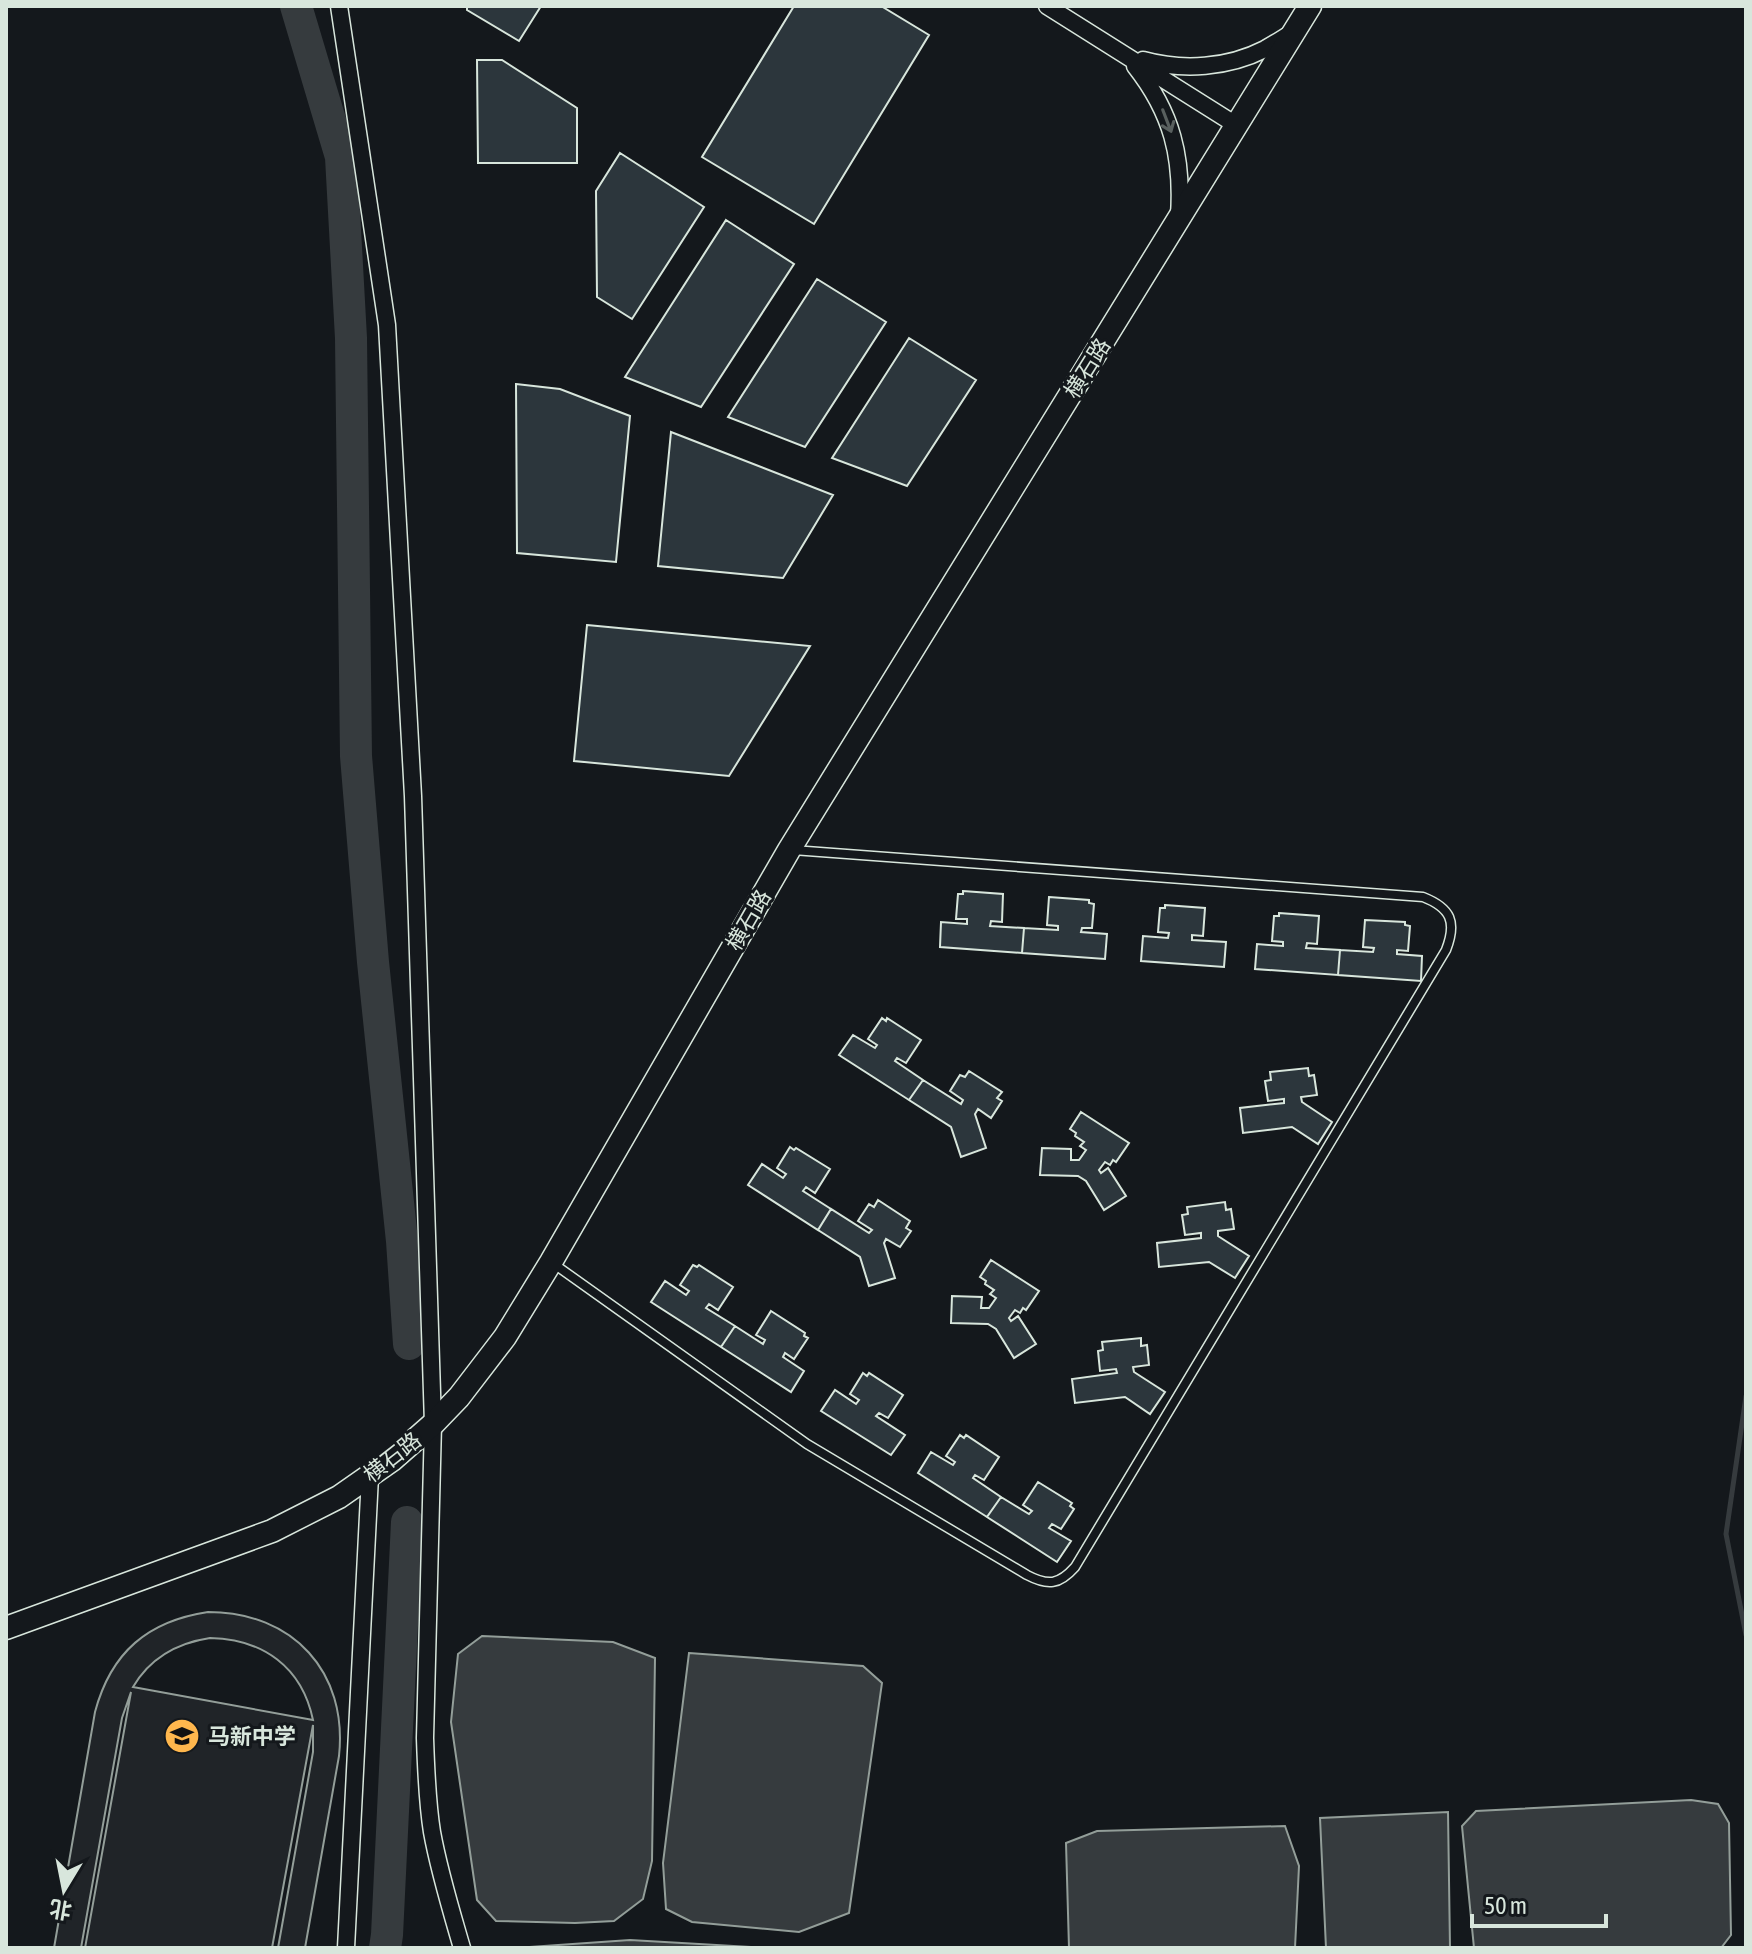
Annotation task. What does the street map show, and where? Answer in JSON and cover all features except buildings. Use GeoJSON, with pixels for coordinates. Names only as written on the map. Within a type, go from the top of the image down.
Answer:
{"type":"FeatureCollection","features":[{"type":"Feature","properties":{"kind":"main road","name":"横石路"},"geometry":{"type":"LineString","coordinates":[[6,1628],[272,1531],[339,1497],[392,1460],[433,1424],[483,1368],[551,1262],[789,850],[1310,6]]}},
{"type":"Feature","properties":{"kind":"street"},"geometry":{"type":"LineString","coordinates":[[339,6],[387,325],[413,796],[433,1424],[426,1775],[437,1857],[462,1948]]}},
{"type":"Feature","properties":{"kind":"street"},"geometry":{"type":"LineString","coordinates":[[1047,6],[1236,125]]}},
{"type":"Feature","properties":{"kind":"street"},"geometry":{"type":"LineString","coordinates":[[1126,55],[1160,65],[1196,67],[1231,62],[1264,50],[1294,31]]}},
{"type":"Feature","properties":{"kind":"street"},"geometry":{"type":"LineString","coordinates":[[1126,55],[1149,83],[1166,115],[1180,173],[1179,220]]}},
{"type":"Feature","properties":{"kind":"street"},"geometry":{"type":"LineString","coordinates":[[346,1948],[370,1476]]}},
{"type":"Feature","properties":{"kind":"lane"},"geometry":{"type":"LineString","coordinates":[[551,1262],[807,1444],[1039,1582],[1053,1582],[1065,1577],[1075,1567],[1446,950],[1452,933],[1450,917],[1439,903],[1423,897],[789,850]]}},
{"type":"Feature","properties":{"kind":"shaded area"},"geometry":{"type":"Polygon","coordinates":[[[208,1612],[238,1615],[266,1623],[289,1635],[309,1652],[324,1674],[334,1698],[339,1726],[339,1756],[305,1948],[278,1948],[313,1752],[313,1725],[272,1948],[85,1948],[131,1692],[122,1718],[81,1948],[54,1948],[95,1712],[102,1691],[122,1656],[135,1643],[167,1623],[208,1612]],[[210,1638],[176,1648],[156,1660],[133,1687],[313,1720],[308,1701],[290,1671],[263,1650],[210,1638]]]}},
{"type":"Feature","properties":{"kind":"shaded area"},"geometry":{"type":"Polygon","coordinates":[[[482,1636],[613,1642],[655,1658],[652,1861],[643,1899],[614,1921],[496,1921],[477,1900],[451,1722],[458,1654],[482,1636]]]}},
{"type":"Feature","properties":{"kind":"shaded area"},"geometry":{"type":"Polygon","coordinates":[[[689,1653],[863,1666],[882,1683],[849,1913],[799,1932],[692,1922],[666,1909],[663,1863],[689,1653]]]}},
{"type":"Feature","properties":{"kind":"shaded area"},"geometry":{"type":"Polygon","coordinates":[[[1691,1800],[1718,1804],[1729,1823],[1731,1935],[1721,1948],[1474,1948],[1462,1826],[1476,1811],[1691,1800]]]}},
{"type":"Feature","properties":{"kind":"shaded area"},"geometry":{"type":"Polygon","coordinates":[[[1448,1812],[1450,1948],[1326,1948],[1320,1818],[1448,1812]]]}},
{"type":"Feature","properties":{"kind":"shaded area"},"geometry":{"type":"Polygon","coordinates":[[[1285,1826],[1299,1866],[1295,1948],[1069,1948],[1066,1843],[1097,1831],[1285,1826]]]}},
{"type":"Feature","properties":{"kind":"shaded area"},"geometry":{"type":"Polygon","coordinates":[[[630,1940],[770,1948],[515,1948],[630,1940]]]}},
{"type":"Feature","properties":{"kind":"waterway"},"geometry":{"type":"LineString","coordinates":[[296,6],[341,157],[351,338],[356,756],[409,1344]]}},
{"type":"Feature","properties":{"kind":"waterway"},"geometry":{"type":"LineString","coordinates":[[1746,1396],[1726,1534],[1746,1635]]}},
{"type":"Feature","properties":{"kind":"waterway"},"geometry":{"type":"LineString","coordinates":[[385,1948],[407,1522]]}},
{"type":"Feature","properties":{"kind":"place","name":"马新中学"},"geometry":{"type":"Point","coordinates":[182,1736]}}]}
